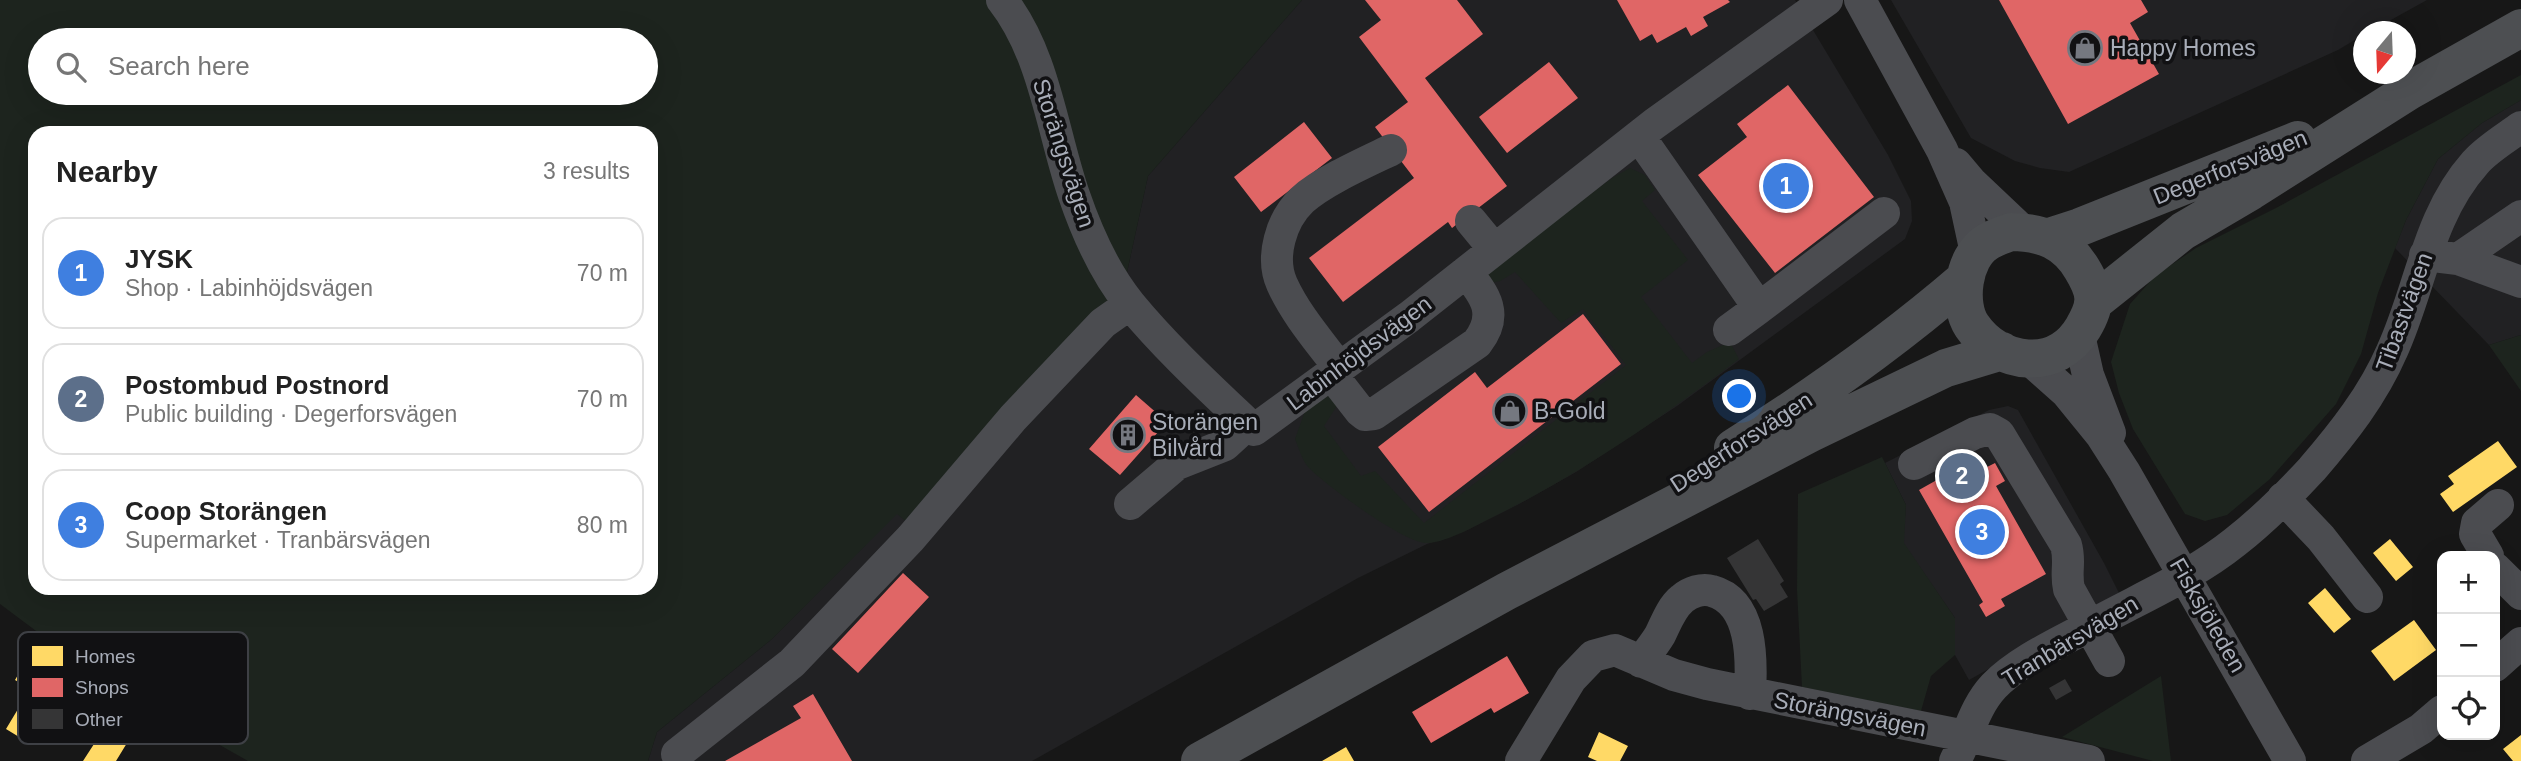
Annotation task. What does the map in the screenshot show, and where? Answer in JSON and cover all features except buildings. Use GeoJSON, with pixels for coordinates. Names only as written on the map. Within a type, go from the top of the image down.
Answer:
{"type":"FeatureCollection","features":[{"type":"Feature","properties":{"kind":"main road","name":"Degerforsvägen"},"geometry":{"type":"LineString","coordinates":[[2087,318],[2183,231],[2252,191],[2409,91],[2521,29]]}},
{"type":"Feature","properties":{"kind":"main road","name":"Degerforsvägen"},"geometry":{"type":"LineString","coordinates":[[2036,235],[2261,156],[2409,91]]}},
{"type":"Feature","properties":{"kind":"main road"},"geometry":{"type":"LineString","coordinates":[[2011,232],[2036,235],[2068,250],[2090,282],[2087,318],[2071,346],[2050,357],[2016,355],[1982,338],[1970,324],[1965,308],[1971,266],[1985,243],[2011,232]]}},
{"type":"Feature","properties":{"kind":"main road","name":"Degerforsvägen"},"geometry":{"type":"LineString","coordinates":[[1507,591],[1790,412],[1877,352],[1971,266]]}},
{"type":"Feature","properties":{"kind":"main road","name":"Degerforsvägen"},"geometry":{"type":"LineString","coordinates":[[1200,761],[1507,591],[1890,393],[1946,368],[2016,355]]}},
{"type":"Feature","properties":{"kind":"street","name":"Storängsvägen"},"geometry":{"type":"LineString","coordinates":[[1002,0],[1023,36],[1035,64],[1074,195],[1090,235],[1109,273],[1130,303]]}},
{"type":"Feature","properties":{"kind":"street","name":"Labinhöjdsvägen"},"geometry":{"type":"LineString","coordinates":[[1248,425],[1254,430],[1336,372],[1639,136],[1827,0]]}},
{"type":"Feature","properties":{"kind":"street"},"geometry":{"type":"LineString","coordinates":[[1860,0],[1936,139],[1965,202],[1971,266]]}},
{"type":"Feature","properties":{"kind":"street","name":"Tibastvägen"},"geometry":{"type":"LineString","coordinates":[[2185,575],[2233,544],[2283,498],[2311,470],[2353,419],[2378,381],[2394,349],[2435,227],[2453,192],[2477,161],[2521,127]]}},
{"type":"Feature","properties":{"kind":"street"},"geometry":{"type":"LineString","coordinates":[[1639,136],[1759,308]]}},
{"type":"Feature","properties":{"kind":"street"},"geometry":{"type":"LineString","coordinates":[[1936,139],[1972,183],[2036,235]]}},
{"type":"Feature","properties":{"kind":"street"},"geometry":{"type":"LineString","coordinates":[[1391,150],[1349,170],[1303,200],[1289,217],[1276,251],[1282,282],[1360,411],[1365,415],[1374,414],[1477,343],[1484,334],[1489,313],[1483,292],[1466,272]]}},
{"type":"Feature","properties":{"kind":"street"},"geometry":{"type":"LineString","coordinates":[[1728,330],[1884,213]]}},
{"type":"Feature","properties":{"kind":"street"},"geometry":{"type":"LineString","coordinates":[[2458,259],[2521,216]]}},
{"type":"Feature","properties":{"kind":"street"},"geometry":{"type":"LineString","coordinates":[[1471,220],[1494,249]]}},
{"type":"Feature","properties":{"kind":"street"},"geometry":{"type":"LineString","coordinates":[[2426,255],[2458,259],[2514,272]]}},
{"type":"Feature","properties":{"kind":"street"},"geometry":{"type":"LineString","coordinates":[[677,754],[792,663],[911,538],[1013,418],[1103,323],[1130,303],[1174,352],[1248,425],[1225,445],[1177,464],[1130,504]]}},
{"type":"Feature","properties":{"kind":"street","name":"Fisksjöleden"},"geometry":{"type":"LineString","coordinates":[[2087,318],[2088,375],[2124,471]]}},
{"type":"Feature","properties":{"kind":"street","name":"Fisksjöleden"},"geometry":{"type":"LineString","coordinates":[[2016,355],[2066,392],[2101,435],[2185,575],[2290,761]]}},
{"type":"Feature","properties":{"kind":"street"},"geometry":{"type":"LineString","coordinates":[[1914,464],[1975,433],[1990,429],[1999,434],[2066,545],[2071,560],[2067,579],[2069,589],[2109,660]]}},
{"type":"Feature","properties":{"kind":"street"},"geometry":{"type":"LineString","coordinates":[[2283,498],[2321,538],[2367,597]]}},
{"type":"Feature","properties":{"kind":"street"},"geometry":{"type":"LineString","coordinates":[[2485,551],[2475,534],[2477,523],[2498,505]]}},
{"type":"Feature","properties":{"kind":"street"},"geometry":{"type":"LineString","coordinates":[[2500,573],[2521,594]]}},
{"type":"Feature","properties":{"kind":"street","name":"Tranbärsvägen"},"geometry":{"type":"LineString","coordinates":[[1961,749],[1980,703],[1995,685],[2030,659],[2185,575]]}},
{"type":"Feature","properties":{"kind":"street"},"geometry":{"type":"LineString","coordinates":[[1521,761],[1571,679],[1592,656],[1628,656],[1680,600],[1691,592],[1708,589],[1719,593],[1729,601],[1743,620],[1752,661],[1750,694]]}},
{"type":"Feature","properties":{"kind":"street"},"geometry":{"type":"LineString","coordinates":[[2500,662],[2521,643]]}},
{"type":"Feature","properties":{"kind":"street","name":"Storängsvägen"},"geometry":{"type":"LineString","coordinates":[[1628,656],[1674,675],[1961,749],[2089,761]]}},
{"type":"Feature","properties":{"kind":"street"},"geometry":{"type":"LineString","coordinates":[[2367,761],[2421,729],[2437,715]]}},
{"type":"Feature","properties":{"kind":"shaded area"},"geometry":{"type":"Polygon","coordinates":[[[0,0],[1302,0],[1148,176],[1124,286],[907,522],[897,514],[772,639],[657,732],[648,761],[248,761],[218,744],[248,744],[248,632],[37,632],[0,604],[0,0]]]}},
{"type":"Feature","properties":{"kind":"shaded area"},"geometry":{"type":"Polygon","coordinates":[[[1302,0],[1795,0],[1888,155],[1911,201],[1912,221],[1905,239],[1677,406],[1576,472],[1465,531],[1427,544],[1358,578],[1032,761],[648,761],[657,732],[772,639],[897,513],[906,521],[1124,286],[1148,176],[1302,0]]]}},
{"type":"Feature","properties":{"kind":"shaded area"},"geometry":{"type":"Polygon","coordinates":[[[1891,0],[2427,0],[2389,21],[2353,21],[2353,41],[2338,50],[2069,172],[2015,161],[1971,138],[1891,0]]]}},
{"type":"Feature","properties":{"kind":"shaded area"},"geometry":{"type":"Polygon","coordinates":[[[2521,75],[2521,100],[2482,123],[2438,159],[2406,220],[2378,293],[2361,354],[2336,404],[2270,479],[2227,515],[2205,521],[2185,514],[2133,429],[2119,393],[2111,362],[2130,304],[2155,276],[2196,248],[2276,208],[2521,75]]]}},
{"type":"Feature","properties":{"kind":"shaded area"},"geometry":{"type":"Polygon","coordinates":[[[2521,100],[2521,335],[2489,345],[2395,248],[2406,220],[2438,159],[2482,123],[2521,100]]]}},
{"type":"Feature","properties":{"kind":"shaded area"},"geometry":{"type":"Polygon","coordinates":[[[1630,168],[1645,175],[1655,190],[1642,201],[1688,260],[1641,297],[1692,363],[1707,352],[1730,342],[1739,359],[1650,424],[1589,464],[1462,533],[1437,542],[1418,541],[1403,535],[1349,500],[1309,468],[1295,439],[1305,411],[1329,390],[1338,404],[1324,426],[1361,476],[1375,471],[1424,523],[1626,365],[1583,309],[1561,323],[1515,272],[1500,281],[1490,283],[1488,271],[1612,178],[1630,168]]]}},
{"type":"Feature","properties":{"kind":"shaded area"},"geometry":{"type":"Polygon","coordinates":[[[2521,335],[2521,391],[2489,345],[2521,335]]]}},
{"type":"Feature","properties":{"kind":"shaded area"},"geometry":{"type":"Polygon","coordinates":[[[2008,406],[2018,410],[2120,595],[1969,680],[1955,655],[1955,618],[1903,543],[1906,505],[1885,463],[1989,410],[2008,406]]]}},
{"type":"Feature","properties":{"kind":"shaded area"},"geometry":{"type":"Polygon","coordinates":[[[1882,457],[1906,505],[1904,543],[1955,618],[1955,655],[1931,676],[1921,711],[1802,687],[1797,590],[1798,494],[1882,457]]]}},
{"type":"Feature","properties":{"kind":"shaded area"},"geometry":{"type":"Polygon","coordinates":[[[2161,676],[2171,761],[2153,761],[2062,737],[2161,676]]]}},
{"type":"Feature","properties":{"kind":"place","name":"Happy Homes"},"geometry":{"type":"Point","coordinates":[2085,48]}},
{"type":"Feature","properties":{"kind":"place","name":"JYSK"},"geometry":{"type":"Point","coordinates":[1786,186]}},
{"type":"Feature","properties":{"kind":"place","name":"B-Gold"},"geometry":{"type":"Point","coordinates":[1510,411]}},
{"type":"Feature","properties":{"kind":"place","name":"Storängen Bilvård"},"geometry":{"type":"Point","coordinates":[1128,435]}},
{"type":"Feature","properties":{"kind":"place","name":"Postombud Postnord"},"geometry":{"type":"Point","coordinates":[1962,476]}},
{"type":"Feature","properties":{"kind":"place","name":"Coop Storängen"},"geometry":{"type":"Point","coordinates":[1982,532]}}]}
